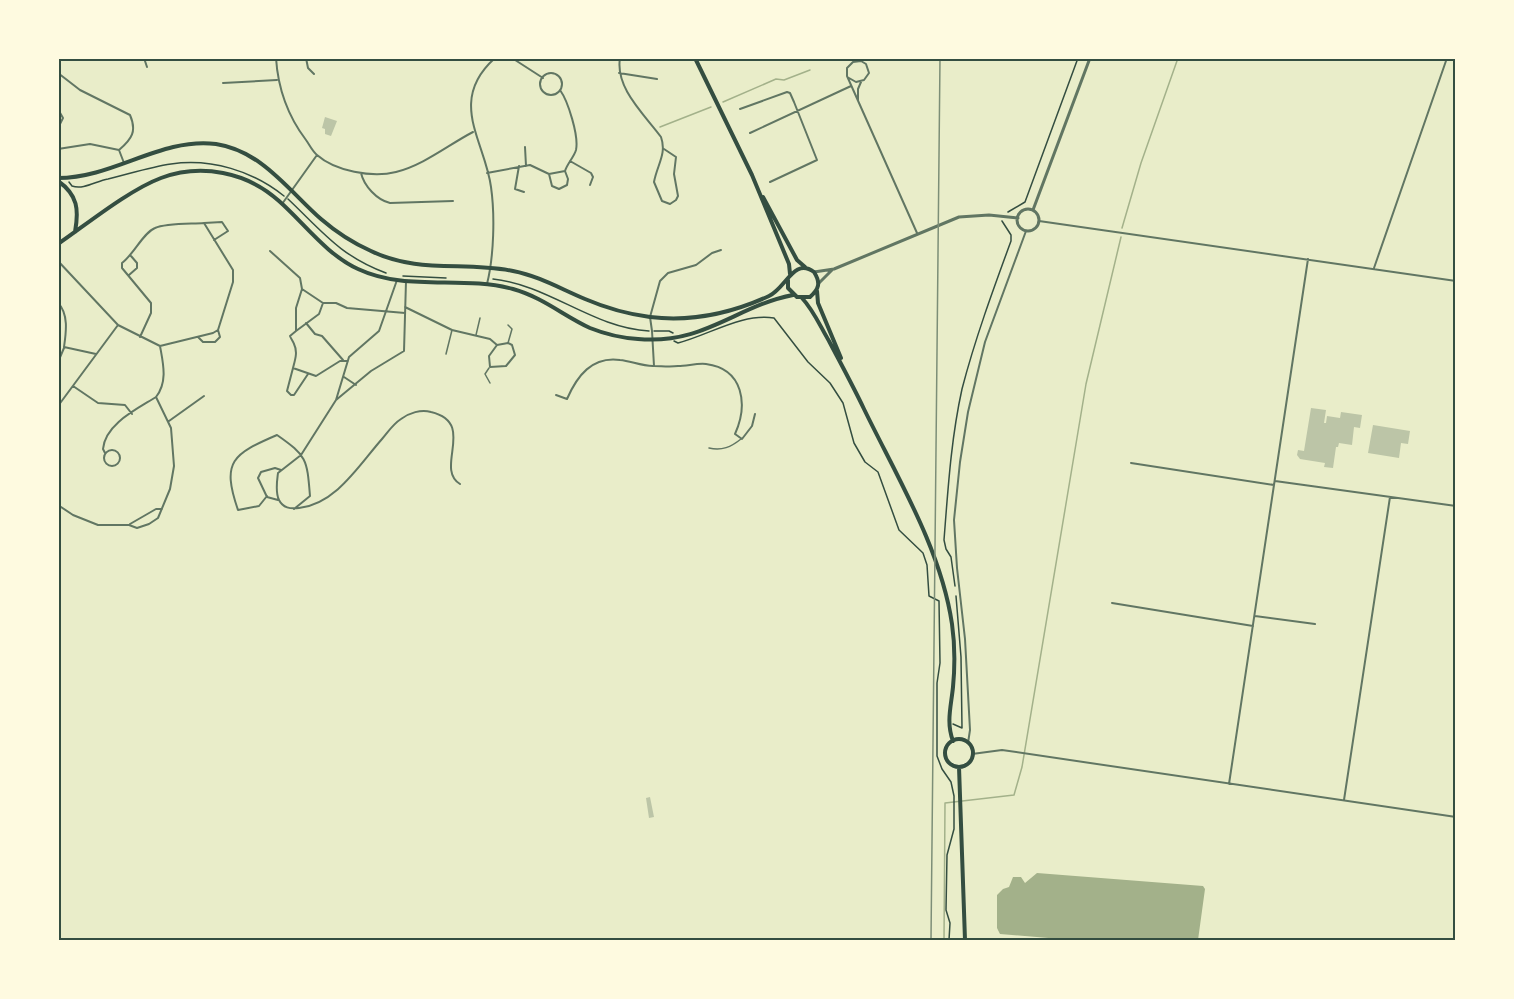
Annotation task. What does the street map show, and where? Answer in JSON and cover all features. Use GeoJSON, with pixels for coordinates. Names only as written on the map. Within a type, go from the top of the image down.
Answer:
{"type":"FeatureCollection","features":[{"type":"Feature","properties":{"kind":"main road"},"geometry":{"type":"LineString","coordinates":[[695,58],[752,175],[797,260],[814,272],[819,282],[818,303],[848,375],[922,529],[944,585],[954,642],[954,674],[948,717],[953,741]]}},
{"type":"Feature","properties":{"kind":"main road"},"geometry":{"type":"LineString","coordinates":[[58,180],[86,175],[165,148],[186,144],[218,144],[255,158],[332,228],[372,251],[422,266],[489,267],[528,274],[604,307],[650,317],[689,318],[744,306],[777,292],[796,269],[805,267]]}},
{"type":"Feature","properties":{"kind":"main road"},"geometry":{"type":"LineString","coordinates":[[58,244],[147,184],[184,172],[206,170],[241,177],[265,190],[343,260],[376,277],[405,281],[488,281],[527,294],[591,328],[612,335],[653,340],[674,338],[705,330],[779,298],[793,295],[802,298],[810,297],[817,291]]}},
{"type":"Feature","properties":{"kind":"main road"},"geometry":{"type":"LineString","coordinates":[[752,175],[789,264],[788,288],[793,295]]}},
{"type":"Feature","properties":{"kind":"main road"},"geometry":{"type":"LineString","coordinates":[[58,180],[70,190],[77,204],[78,217],[75,233]]}},
{"type":"Feature","properties":{"kind":"main road"},"geometry":{"type":"LineString","coordinates":[[802,298],[811,308],[848,375]]}},
{"type":"Feature","properties":{"kind":"main road"},"geometry":{"type":"LineString","coordinates":[[961,740],[968,743],[972,754],[967,764],[959,767],[951,764],[946,757],[946,747],[953,741],[961,740]]}},
{"type":"Feature","properties":{"kind":"main road"},"geometry":{"type":"LineString","coordinates":[[959,767],[965,940]]}},
{"type":"Feature","properties":{"kind":"street"},"geometry":{"type":"LineString","coordinates":[[144,58],[147,67]]}},
{"type":"Feature","properties":{"kind":"street"},"geometry":{"type":"LineString","coordinates":[[276,58],[278,80],[289,112],[300,131],[316,155],[345,169],[377,175],[411,168],[473,132]]}},
{"type":"Feature","properties":{"kind":"street"},"geometry":{"type":"LineString","coordinates":[[306,58],[308,68],[314,74]]}},
{"type":"Feature","properties":{"kind":"street"},"geometry":{"type":"LineString","coordinates":[[488,281],[494,213],[491,184],[473,132],[471,115],[477,82],[495,58]]}},
{"type":"Feature","properties":{"kind":"street"},"geometry":{"type":"LineString","coordinates":[[512,58],[543,78]]}},
{"type":"Feature","properties":{"kind":"street"},"geometry":{"type":"LineString","coordinates":[[620,58],[619,73],[624,86],[661,136],[664,149],[654,182],[662,201],[670,204],[677,198],[674,178],[676,159],[673,153],[664,149]]}},
{"type":"Feature","properties":{"kind":"street"},"geometry":{"type":"LineString","coordinates":[[1033,210],[1090,58]]}},
{"type":"Feature","properties":{"kind":"street"},"geometry":{"type":"LineString","coordinates":[[1374,269],[1448,58]]}},
{"type":"Feature","properties":{"kind":"street"},"geometry":{"type":"LineString","coordinates":[[859,103],[858,89],[869,73],[868,67],[861,61],[848,65],[846,70],[851,86],[917,233]]}},
{"type":"Feature","properties":{"kind":"street"},"geometry":{"type":"LineString","coordinates":[[58,73],[80,90],[130,115],[134,125],[133,134],[128,143],[119,150],[90,144],[58,149]]}},
{"type":"Feature","properties":{"kind":"street"},"geometry":{"type":"LineString","coordinates":[[487,173],[526,165],[540,168],[549,174],[552,186],[559,189],[567,185],[568,179],[565,171],[576,150],[576,140],[566,99],[561,90],[562,83],[557,75],[550,73],[543,78],[541,85],[544,92],[554,95],[561,90]]}},
{"type":"Feature","properties":{"kind":"street"},"geometry":{"type":"LineString","coordinates":[[619,73],[657,79]]}},
{"type":"Feature","properties":{"kind":"street"},"geometry":{"type":"LineString","coordinates":[[849,78],[862,82]]}},
{"type":"Feature","properties":{"kind":"street"},"geometry":{"type":"LineString","coordinates":[[223,83],[278,80]]}},
{"type":"Feature","properties":{"kind":"street"},"geometry":{"type":"LineString","coordinates":[[750,133],[851,86]]}},
{"type":"Feature","properties":{"kind":"street"},"geometry":{"type":"LineString","coordinates":[[740,109],[787,92],[790,93],[818,160],[770,182]]}},
{"type":"Feature","properties":{"kind":"street"},"geometry":{"type":"LineString","coordinates":[[58,128],[63,118],[59,111]]}},
{"type":"Feature","properties":{"kind":"street"},"geometry":{"type":"LineString","coordinates":[[525,147],[526,165]]}},
{"type":"Feature","properties":{"kind":"street"},"geometry":{"type":"LineString","coordinates":[[119,150],[124,163]]}},
{"type":"Feature","properties":{"kind":"street"},"geometry":{"type":"LineString","coordinates":[[282,204],[316,155]]}},
{"type":"Feature","properties":{"kind":"street"},"geometry":{"type":"LineString","coordinates":[[570,161],[591,173],[593,177],[590,185]]}},
{"type":"Feature","properties":{"kind":"street"},"geometry":{"type":"LineString","coordinates":[[519,166],[515,189],[524,192]]}},
{"type":"Feature","properties":{"kind":"street"},"geometry":{"type":"LineString","coordinates":[[549,174],[565,171]]}},
{"type":"Feature","properties":{"kind":"street"},"geometry":{"type":"LineString","coordinates":[[361,173],[364,183],[384,201],[390,203],[453,201]]}},
{"type":"Feature","properties":{"kind":"street"},"geometry":{"type":"LineString","coordinates":[[814,272],[834,269],[959,217],[989,215],[1017,218],[1026,210],[1033,210],[1040,221],[1036,229],[1026,231]]}},
{"type":"Feature","properties":{"kind":"street"},"geometry":{"type":"LineString","coordinates":[[1017,218],[1018,224],[1026,231]]}},
{"type":"Feature","properties":{"kind":"street"},"geometry":{"type":"LineString","coordinates":[[1040,221],[1455,282]]}},
{"type":"Feature","properties":{"kind":"street"},"geometry":{"type":"LineString","coordinates":[[140,337],[151,313],[151,303],[121,265],[156,227],[222,222],[228,231],[214,240]]}},
{"type":"Feature","properties":{"kind":"street"},"geometry":{"type":"LineString","coordinates":[[198,337],[203,342],[215,342],[220,337],[218,330],[233,282],[233,270],[204,224]]}},
{"type":"Feature","properties":{"kind":"street"},"geometry":{"type":"LineString","coordinates":[[968,743],[970,730],[965,639],[954,520],[960,462],[968,412],[985,342],[1026,231]]}},
{"type":"Feature","properties":{"kind":"street"},"geometry":{"type":"LineString","coordinates":[[654,366],[650,317],[660,281],[674,271],[696,265],[712,253],[721,250]]}},
{"type":"Feature","properties":{"kind":"street"},"geometry":{"type":"LineString","coordinates":[[270,251],[300,278],[302,289],[296,308],[296,331]]}},
{"type":"Feature","properties":{"kind":"street"},"geometry":{"type":"LineString","coordinates":[[129,275],[137,268],[137,262],[131,256]]}},
{"type":"Feature","properties":{"kind":"street"},"geometry":{"type":"LineString","coordinates":[[1229,784],[1308,260]]}},
{"type":"Feature","properties":{"kind":"street"},"geometry":{"type":"LineString","coordinates":[[58,261],[118,326],[160,346],[218,330]]}},
{"type":"Feature","properties":{"kind":"street"},"geometry":{"type":"LineString","coordinates":[[819,282],[834,269]]}},
{"type":"Feature","properties":{"kind":"street"},"geometry":{"type":"LineString","coordinates":[[279,500],[277,481],[281,470],[301,455],[336,400],[348,361],[378,331],[397,280]]}},
{"type":"Feature","properties":{"kind":"street"},"geometry":{"type":"LineString","coordinates":[[336,400],[371,371],[404,351],[405,281]]}},
{"type":"Feature","properties":{"kind":"street"},"geometry":{"type":"LineString","coordinates":[[302,289],[323,303],[336,303],[346,308],[405,313]]}},
{"type":"Feature","properties":{"kind":"street"},"geometry":{"type":"LineString","coordinates":[[58,303],[63,309],[66,320],[64,347],[58,362]]}},
{"type":"Feature","properties":{"kind":"street"},"geometry":{"type":"LineString","coordinates":[[308,374],[294,395],[287,391],[297,355],[290,336],[319,314],[323,303]]}},
{"type":"Feature","properties":{"kind":"street"},"geometry":{"type":"LineString","coordinates":[[405,307],[452,330],[490,339],[497,345]]}},
{"type":"Feature","properties":{"kind":"street"},"geometry":{"type":"LineString","coordinates":[[306,323],[315,334],[322,336],[343,361]]}},
{"type":"Feature","properties":{"kind":"street"},"geometry":{"type":"LineString","coordinates":[[58,406],[118,326]]}},
{"type":"Feature","properties":{"kind":"street"},"geometry":{"type":"LineString","coordinates":[[508,343],[512,345],[515,355],[506,366],[490,367],[489,356],[497,345],[508,343]]}},
{"type":"Feature","properties":{"kind":"street"},"geometry":{"type":"LineString","coordinates":[[105,453],[110,450],[117,452],[119,459],[117,463],[110,465],[105,463],[104,440],[110,429],[156,397],[161,391],[164,380],[160,346]]}},
{"type":"Feature","properties":{"kind":"street"},"geometry":{"type":"LineString","coordinates":[[64,347],[97,354]]}},
{"type":"Feature","properties":{"kind":"street"},"geometry":{"type":"LineString","coordinates":[[556,395],[567,399],[579,376],[598,362],[608,359],[642,366],[676,367],[703,363],[713,365],[731,375],[740,391],[743,410],[735,434],[742,439],[752,426],[755,414]]}},
{"type":"Feature","properties":{"kind":"street"},"geometry":{"type":"LineString","coordinates":[[292,370],[318,376],[343,361],[348,361]]}},
{"type":"Feature","properties":{"kind":"street"},"geometry":{"type":"LineString","coordinates":[[344,377],[356,385]]}},
{"type":"Feature","properties":{"kind":"street"},"geometry":{"type":"LineString","coordinates":[[73,386],[98,404],[125,405],[132,414]]}},
{"type":"Feature","properties":{"kind":"street"},"geometry":{"type":"LineString","coordinates":[[169,421],[204,396]]}},
{"type":"Feature","properties":{"kind":"street"},"geometry":{"type":"LineString","coordinates":[[129,525],[137,528],[158,518],[170,489],[174,466],[173,442],[169,421],[156,397]]}},
{"type":"Feature","properties":{"kind":"street"},"geometry":{"type":"LineString","coordinates":[[281,470],[278,467],[261,472],[258,478],[267,496],[279,500],[285,507],[294,509],[325,500],[339,489],[395,424],[411,413],[428,411],[439,414],[454,431],[450,464],[455,481],[460,484]]}},
{"type":"Feature","properties":{"kind":"street"},"geometry":{"type":"LineString","coordinates":[[267,496],[258,506],[238,510],[230,488],[229,475],[238,455],[252,445],[277,435],[297,448],[308,466],[310,496],[294,509]]}},
{"type":"Feature","properties":{"kind":"street"},"geometry":{"type":"LineString","coordinates":[[1131,463],[1455,506]]}},
{"type":"Feature","properties":{"kind":"street"},"geometry":{"type":"LineString","coordinates":[[1344,800],[1390,497]]}},
{"type":"Feature","properties":{"kind":"street"},"geometry":{"type":"LineString","coordinates":[[58,505],[73,515],[98,525],[129,525],[156,509],[162,509]]}},
{"type":"Feature","properties":{"kind":"street"},"geometry":{"type":"LineString","coordinates":[[1112,603],[1253,626]]}},
{"type":"Feature","properties":{"kind":"street"},"geometry":{"type":"LineString","coordinates":[[1255,616],[1315,624]]}},
{"type":"Feature","properties":{"kind":"street"},"geometry":{"type":"LineString","coordinates":[[972,754],[996,750],[1022,753],[1455,817]]}},
{"type":"Feature","properties":{"kind":"lane"},"geometry":{"type":"LineString","coordinates":[[476,335],[480,318]]}},
{"type":"Feature","properties":{"kind":"lane"},"geometry":{"type":"LineString","coordinates":[[508,325],[512,329],[508,343]]}},
{"type":"Feature","properties":{"kind":"lane"},"geometry":{"type":"LineString","coordinates":[[446,354],[452,330]]}},
{"type":"Feature","properties":{"kind":"lane"},"geometry":{"type":"LineString","coordinates":[[490,367],[485,374],[490,383]]}},
{"type":"Feature","properties":{"kind":"lane"},"geometry":{"type":"LineString","coordinates":[[709,448],[721,449],[742,439]]}},
{"type":"Feature","properties":{"kind":"path"},"geometry":{"type":"LineString","coordinates":[[1000,212],[1009,212],[1025,202],[1078,58]]}},
{"type":"Feature","properties":{"kind":"path"},"geometry":{"type":"LineString","coordinates":[[67,178],[72,186],[80,188],[99,180],[169,164],[205,164],[233,169],[267,184],[287,198],[336,246],[364,264],[392,274]]}},
{"type":"Feature","properties":{"kind":"path"},"geometry":{"type":"LineString","coordinates":[[962,728],[960,635],[951,558],[944,540],[950,457],[962,391],[976,340],[1011,241],[1007,225],[999,219]]}},
{"type":"Feature","properties":{"kind":"path"},"geometry":{"type":"LineString","coordinates":[[400,275],[448,278]]}},
{"type":"Feature","properties":{"kind":"path"},"geometry":{"type":"LineString","coordinates":[[488,281],[527,287],[622,327],[669,331],[674,334],[675,342],[678,343],[748,319],[774,318],[806,360],[829,381],[841,399],[856,447],[865,462],[878,472],[899,530],[923,553],[927,565],[928,596],[939,600],[940,663],[937,683],[937,756],[940,766],[951,782],[954,796],[954,829],[947,855],[946,909],[950,923],[949,940]]}},
{"type":"Feature","properties":{"kind":"shaded area"},"geometry":{"type":"Polygon","coordinates":[[[1037,873],[1203,886],[1205,889],[1198,940],[1072,940],[1000,934],[997,928],[997,895],[1009,887],[1013,877],[1021,877],[1025,883],[1037,873]]]}},
{"type":"Feature","properties":{"kind":"building"},"geometry":{"type":"Polygon","coordinates":[[[325,117],[337,121],[331,136],[325,134],[325,129],[322,128],[325,117]]]}},
{"type":"Feature","properties":{"kind":"building"},"geometry":{"type":"Polygon","coordinates":[[[1311,408],[1326,410],[1324,423],[1326,423],[1327,416],[1340,418],[1341,412],[1362,415],[1360,428],[1354,427],[1352,445],[1339,443],[1336,447],[1333,468],[1324,467],[1325,463],[1300,459],[1297,455],[1298,450],[1304,451],[1311,408]]]}},
{"type":"Feature","properties":{"kind":"building"},"geometry":{"type":"Polygon","coordinates":[[[1373,425],[1410,431],[1408,444],[1401,443],[1399,458],[1368,453],[1373,425]]]}},
{"type":"Feature","properties":{"kind":"building"},"geometry":{"type":"Polygon","coordinates":[[[650,797],[654,817],[649,818],[646,798],[650,797]]]}},
{"type":"Feature","properties":{"kind":"waterway"},"geometry":{"type":"LineString","coordinates":[[1122,228],[1141,163],[1178,58]]}},
{"type":"Feature","properties":{"kind":"waterway"},"geometry":{"type":"LineString","coordinates":[[723,102],[776,79],[784,80],[810,70]]}},
{"type":"Feature","properties":{"kind":"waterway"},"geometry":{"type":"LineString","coordinates":[[660,127],[711,107]]}},
{"type":"Feature","properties":{"kind":"waterway"},"geometry":{"type":"LineString","coordinates":[[944,940],[945,803],[1014,795],[1022,767],[1086,384],[1121,237]]}},
{"type":"Feature","properties":{"kind":"railway"},"geometry":{"type":"LineString","coordinates":[[931,940],[940,58]]}}]}
